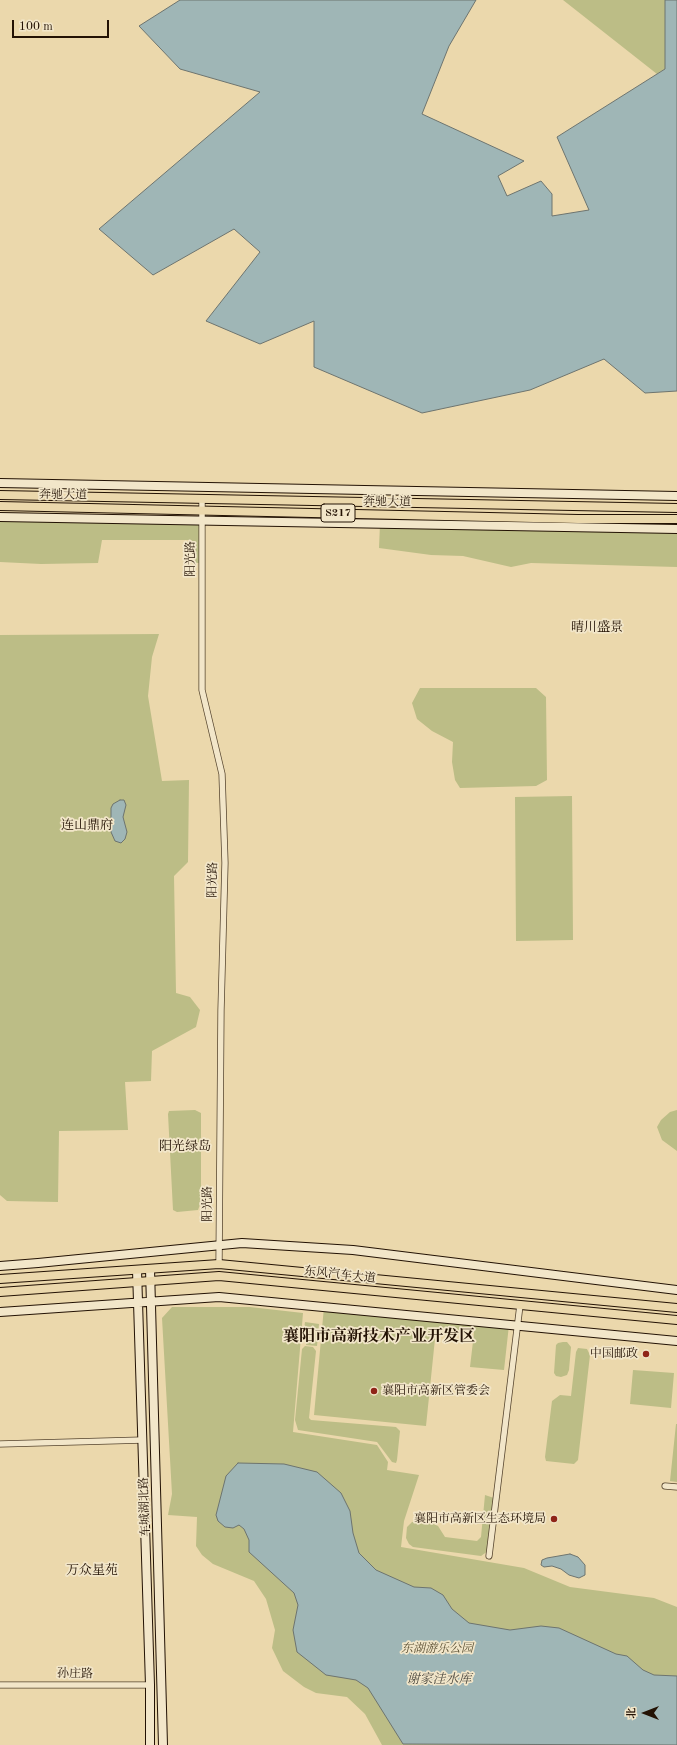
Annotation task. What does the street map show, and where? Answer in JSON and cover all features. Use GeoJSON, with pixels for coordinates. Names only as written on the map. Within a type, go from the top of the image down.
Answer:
{"type":"FeatureCollection","features":[{"type":"Feature","properties":{"kind":"main road","name":"奔驰大道"},"geometry":{"type":"LineString","coordinates":[[0,495],[677,508]]}},
{"type":"Feature","properties":{"kind":"main road","name":"奔驰大道"},"geometry":{"type":"LineString","coordinates":[[0,506],[578,519],[677,519]]}},
{"type":"Feature","properties":{"kind":"main road","name":"东风汽车大道"},"geometry":{"type":"LineString","coordinates":[[0,1279],[219,1264],[677,1308]]}},
{"type":"Feature","properties":{"kind":"main road","name":"东风汽车大道"},"geometry":{"type":"LineString","coordinates":[[0,1292],[219,1276],[677,1320]]}},
{"type":"Feature","properties":{"kind":"street"},"geometry":{"type":"LineString","coordinates":[[0,483],[677,496]]}},
{"type":"Feature","properties":{"kind":"street"},"geometry":{"type":"LineString","coordinates":[[103,485],[103,497]]}},
{"type":"Feature","properties":{"kind":"street","name":"阳光路"},"geometry":{"type":"LineString","coordinates":[[202,500],[202,690],[222,774],[225,863],[220,1010],[219,1264]]}},
{"type":"Feature","properties":{"kind":"street"},"geometry":{"type":"LineString","coordinates":[[0,517],[202,519],[560,528],[677,529]]}},
{"type":"Feature","properties":{"kind":"street"},"geometry":{"type":"LineString","coordinates":[[0,1266],[242,1243],[353,1250],[677,1290]]}},
{"type":"Feature","properties":{"kind":"street","name":"车城湖北路"},"geometry":{"type":"LineString","coordinates":[[150,1269],[163,1745]]}},
{"type":"Feature","properties":{"kind":"street","name":"车城湖北路"},"geometry":{"type":"LineString","coordinates":[[137,1270],[150,1686],[150,1745]]}},
{"type":"Feature","properties":{"kind":"street"},"geometry":{"type":"LineString","coordinates":[[0,1312],[219,1297],[677,1341]]}},
{"type":"Feature","properties":{"kind":"street"},"geometry":{"type":"LineString","coordinates":[[490,1556],[520,1305]]}},
{"type":"Feature","properties":{"kind":"street"},"geometry":{"type":"LineString","coordinates":[[0,1444],[143,1440]]}},
{"type":"Feature","properties":{"kind":"street"},"geometry":{"type":"LineString","coordinates":[[665,1486],[677,1487]]}},
{"type":"Feature","properties":{"kind":"street","name":"孙庄路"},"geometry":{"type":"LineString","coordinates":[[0,1684],[150,1686]]}},
{"type":"Feature","properties":{"kind":"green space"},"geometry":{"type":"Polygon","coordinates":[[[563,0],[665,0],[665,69],[657,74],[563,0]]]}},
{"type":"Feature","properties":{"kind":"green space"},"geometry":{"type":"Polygon","coordinates":[[[0,517],[202,519],[202,563],[195,563],[189,540],[102,540],[98,563],[41,564],[0,562],[0,517]]]}},
{"type":"Feature","properties":{"kind":"green space"},"geometry":{"type":"Polygon","coordinates":[[[380,524],[677,529],[677,567],[531,563],[511,567],[463,556],[431,555],[379,548],[380,524]]]}},
{"type":"Feature","properties":{"kind":"green space"},"geometry":{"type":"Polygon","coordinates":[[[159,634],[152,657],[148,696],[162,781],[189,780],[188,862],[174,876],[176,993],[190,997],[200,1010],[196,1027],[152,1051],[151,1081],[125,1082],[128,1130],[59,1131],[58,1202],[7,1201],[0,1195],[0,635],[159,634]]]}},
{"type":"Feature","properties":{"kind":"green space"},"geometry":{"type":"Polygon","coordinates":[[[420,688],[536,688],[546,697],[547,780],[536,786],[460,788],[455,780],[452,762],[453,742],[432,731],[417,719],[412,703],[420,688]]]}},
{"type":"Feature","properties":{"kind":"green space"},"geometry":{"type":"Polygon","coordinates":[[[572,796],[573,940],[516,941],[515,797],[572,796]]]}},
{"type":"Feature","properties":{"kind":"green space"},"geometry":{"type":"Polygon","coordinates":[[[195,1110],[201,1113],[201,1202],[198,1210],[177,1212],[173,1210],[168,1114],[169,1111],[195,1110]]]}},
{"type":"Feature","properties":{"kind":"green space"},"geometry":{"type":"Polygon","coordinates":[[[677,1110],[677,1151],[662,1140],[657,1127],[661,1120],[670,1112],[677,1110]]]}},
{"type":"Feature","properties":{"kind":"green space","name":"东湖游乐公园"},"geometry":{"type":"Polygon","coordinates":[[[172,1307],[250,1307],[303,1313],[293,1432],[377,1445],[388,1462],[387,1470],[419,1475],[404,1521],[401,1547],[524,1568],[570,1587],[654,1598],[677,1607],[677,1745],[382,1745],[365,1714],[347,1697],[316,1693],[304,1687],[283,1671],[272,1648],[275,1630],[266,1599],[254,1581],[213,1564],[202,1555],[196,1546],[197,1517],[168,1515],[172,1494],[162,1318],[172,1307]]]}},
{"type":"Feature","properties":{"kind":"green space"},"geometry":{"type":"Polygon","coordinates":[[[324,1307],[509,1325],[504,1370],[470,1367],[474,1333],[436,1329],[426,1426],[314,1415],[324,1307]]]}},
{"type":"Feature","properties":{"kind":"green space"},"geometry":{"type":"Polygon","coordinates":[[[305,1322],[319,1324],[317,1346],[306,1345],[307,1339],[303,1338],[305,1322]]]}},
{"type":"Feature","properties":{"kind":"green space"},"geometry":{"type":"Polygon","coordinates":[[[567,1342],[571,1347],[569,1370],[567,1375],[561,1377],[556,1376],[554,1373],[556,1345],[567,1342]]]}},
{"type":"Feature","properties":{"kind":"green space"},"geometry":{"type":"Polygon","coordinates":[[[305,1346],[313,1347],[316,1351],[309,1418],[311,1420],[396,1427],[400,1431],[396,1463],[392,1462],[377,1442],[298,1430],[295,1420],[302,1349],[305,1346]]]}},
{"type":"Feature","properties":{"kind":"green space"},"geometry":{"type":"Polygon","coordinates":[[[578,1348],[587,1349],[590,1355],[578,1460],[574,1464],[546,1461],[545,1457],[552,1401],[560,1395],[571,1396],[576,1352],[578,1348]]]}},
{"type":"Feature","properties":{"kind":"green space"},"geometry":{"type":"Polygon","coordinates":[[[633,1370],[674,1373],[671,1408],[630,1404],[633,1370]]]}},
{"type":"Feature","properties":{"kind":"green space"},"geometry":{"type":"Polygon","coordinates":[[[677,1424],[677,1482],[670,1481],[677,1424]]]}},
{"type":"Feature","properties":{"kind":"green space"},"geometry":{"type":"Polygon","coordinates":[[[485,1495],[494,1498],[488,1551],[481,1556],[413,1547],[409,1544],[406,1538],[407,1527],[412,1522],[419,1521],[429,1522],[438,1526],[445,1537],[477,1541],[481,1537],[485,1495]]]}},
{"type":"Feature","properties":{"kind":"water"},"geometry":{"type":"Polygon","coordinates":[[[180,0],[476,0],[449,46],[422,114],[524,161],[498,176],[507,196],[541,181],[552,194],[552,216],[589,210],[557,137],[665,69],[665,0],[677,0],[677,391],[645,393],[604,359],[530,390],[422,413],[314,367],[314,321],[260,344],[206,321],[260,252],[234,229],[153,275],[99,229],[260,92],[180,69],[139,26],[180,0]]]}},
{"type":"Feature","properties":{"kind":"water"},"geometry":{"type":"Polygon","coordinates":[[[120,800],[124,800],[126,805],[123,817],[127,832],[125,839],[121,843],[115,841],[111,832],[111,808],[113,804],[120,800]]]}},
{"type":"Feature","properties":{"kind":"water","name":"谢家洼水库"},"geometry":{"type":"Polygon","coordinates":[[[238,1463],[284,1464],[317,1472],[341,1493],[350,1511],[353,1533],[359,1553],[376,1570],[414,1587],[431,1588],[443,1595],[452,1609],[469,1623],[510,1630],[541,1626],[559,1628],[616,1654],[627,1656],[643,1670],[654,1675],[677,1676],[677,1745],[403,1744],[368,1688],[356,1680],[326,1675],[297,1652],[293,1630],[298,1605],[294,1593],[249,1552],[249,1540],[244,1529],[239,1525],[233,1528],[225,1527],[218,1521],[216,1515],[226,1476],[238,1463]]]}},
{"type":"Feature","properties":{"kind":"water"},"geometry":{"type":"Polygon","coordinates":[[[570,1554],[578,1557],[585,1565],[585,1575],[579,1578],[569,1575],[561,1569],[552,1566],[544,1567],[541,1565],[542,1560],[547,1558],[570,1554]]]}},
{"type":"Feature","properties":{"kind":"place","name":"中国邮政"},"geometry":{"type":"Point","coordinates":[646,1354]}},
{"type":"Feature","properties":{"kind":"place","name":"襄阳市高新区管委会"},"geometry":{"type":"Point","coordinates":[374,1391]}},
{"type":"Feature","properties":{"kind":"place","name":"襄阳市高新区生态环境局"},"geometry":{"type":"Point","coordinates":[554,1519]}},
{"type":"Feature","properties":{"kind":"district","name":"晴川盛景"},"geometry":{"type":"Point","coordinates":[597,628]}},
{"type":"Feature","properties":{"kind":"district","name":"连山鼎府"},"geometry":{"type":"Point","coordinates":[87,826]}},
{"type":"Feature","properties":{"kind":"district","name":"阳光绿岛"},"geometry":{"type":"Point","coordinates":[185,1147]}},
{"type":"Feature","properties":{"kind":"district","name":"襄阳市高新技术产业开发区"},"geometry":{"type":"Point","coordinates":[379,1337]}},
{"type":"Feature","properties":{"kind":"district","name":"万众星苑"},"geometry":{"type":"Point","coordinates":[92,1571]}}]}
